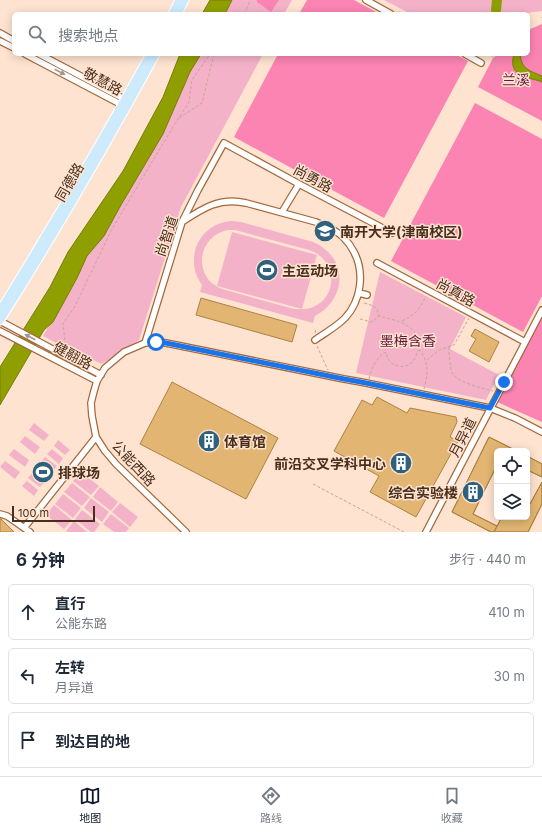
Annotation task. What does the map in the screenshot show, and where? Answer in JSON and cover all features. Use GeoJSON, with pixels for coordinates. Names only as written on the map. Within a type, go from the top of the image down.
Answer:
{"type":"FeatureCollection","features":[{"type":"Feature","properties":{"kind":"main road"},"geometry":{"type":"LineString","coordinates":[[173,12],[179,0]]}},
{"type":"Feature","properties":{"kind":"main road"},"geometry":{"type":"LineString","coordinates":[[179,12],[185,0]]}},
{"type":"Feature","properties":{"kind":"main road","name":"同德路"},"geometry":{"type":"LineString","coordinates":[[0,321],[51,238],[126,104],[149,56]]}},
{"type":"Feature","properties":{"kind":"main road","name":"同德路"},"geometry":{"type":"LineString","coordinates":[[0,310],[155,56]]}},
{"type":"Feature","properties":{"kind":"street"},"geometry":{"type":"LineString","coordinates":[[366,0],[387,12]]}},
{"type":"Feature","properties":{"kind":"street"},"geometry":{"type":"LineString","coordinates":[[0,33],[12,39]]}},
{"type":"Feature","properties":{"kind":"street"},"geometry":{"type":"LineString","coordinates":[[0,41],[12,47]]}},
{"type":"Feature","properties":{"kind":"street","name":"敬慧路"},"geometry":{"type":"LineString","coordinates":[[29,56],[126,104]]}},
{"type":"Feature","properties":{"kind":"street","name":"敬慧路"},"geometry":{"type":"LineString","coordinates":[[42,56],[126,104]]}},
{"type":"Feature","properties":{"kind":"street"},"geometry":{"type":"LineString","coordinates":[[469,56],[481,63]]}},
{"type":"Feature","properties":{"kind":"street","name":"尚勇路"},"geometry":{"type":"LineString","coordinates":[[224,143],[392,233]]}},
{"type":"Feature","properties":{"kind":"street","name":"尚智道"},"geometry":{"type":"LineString","coordinates":[[145,344],[182,222],[224,143]]}},
{"type":"Feature","properties":{"kind":"street"},"geometry":{"type":"LineString","coordinates":[[282,212],[299,184]]}},
{"type":"Feature","properties":{"kind":"street"},"geometry":{"type":"LineString","coordinates":[[182,222],[202,210],[224,202],[235,200],[282,212],[326,226],[342,237],[354,251],[358,262],[360,277],[359,293],[351,310],[345,318],[338,325],[315,340]]}},
{"type":"Feature","properties":{"kind":"street","name":"尚真路"},"geometry":{"type":"LineString","coordinates":[[376,263],[525,342]]}},
{"type":"Feature","properties":{"kind":"street"},"geometry":{"type":"LineString","coordinates":[[359,293],[367,295]]}},
{"type":"Feature","properties":{"kind":"street","name":"月异道"},"geometry":{"type":"LineString","coordinates":[[426,532],[542,310]]}},
{"type":"Feature","properties":{"kind":"street","name":"健翮路"},"geometry":{"type":"LineString","coordinates":[[0,321],[101,375]]}},
{"type":"Feature","properties":{"kind":"street","name":"健翮路"},"geometry":{"type":"LineString","coordinates":[[0,331],[97,381]]}},
{"type":"Feature","properties":{"kind":"street","name":"公能西路"},"geometry":{"type":"LineString","coordinates":[[186,532],[116,464],[96,437],[91,403],[97,381],[105,368],[124,352],[145,344],[156,342],[166,343],[490,408],[515,418],[542,432]]}},
{"type":"Feature","properties":{"kind":"street"},"geometry":{"type":"LineString","coordinates":[[24,528],[96,437]]}},
{"type":"Feature","properties":{"kind":"street"},"geometry":{"type":"LineString","coordinates":[[1,514],[15,520],[30,532]]}},
{"type":"Feature","properties":{"kind":"path"},"geometry":{"type":"LineString","coordinates":[[245,12],[250,0]]}},
{"type":"Feature","properties":{"kind":"path"},"geometry":{"type":"LineString","coordinates":[[67,357],[63,323],[74,308],[112,229],[189,102],[192,80],[209,56]]}},
{"type":"Feature","properties":{"kind":"path"},"geometry":{"type":"LineString","coordinates":[[179,118],[202,103],[214,56]]}},
{"type":"Feature","properties":{"kind":"path"},"geometry":{"type":"LineString","coordinates":[[492,56],[502,79],[518,95],[542,101]]}},
{"type":"Feature","properties":{"kind":"path"},"geometry":{"type":"LineString","coordinates":[[401,322],[408,319],[421,307],[429,291]]}},
{"type":"Feature","properties":{"kind":"path"},"geometry":{"type":"LineString","coordinates":[[364,303],[378,309],[379,316]]}},
{"type":"Feature","properties":{"kind":"path"},"geometry":{"type":"LineString","coordinates":[[426,360],[439,350],[454,345],[471,313]]}},
{"type":"Feature","properties":{"kind":"path"},"geometry":{"type":"LineString","coordinates":[[368,383],[370,372],[376,361],[384,353],[386,352],[388,359],[393,364],[405,367],[411,364],[416,358],[418,350],[418,338],[412,330],[401,322],[379,316]]}},
{"type":"Feature","properties":{"kind":"path"},"geometry":{"type":"LineString","coordinates":[[360,319],[372,322],[379,316]]}},
{"type":"Feature","properties":{"kind":"path"},"geometry":{"type":"LineString","coordinates":[[315,340],[330,376]]}},
{"type":"Feature","properties":{"kind":"path"},"geometry":{"type":"LineString","coordinates":[[449,347],[452,372],[460,381],[499,392]]}},
{"type":"Feature","properties":{"kind":"path"},"geometry":{"type":"LineString","coordinates":[[418,350],[421,351],[426,360],[428,376],[423,394]]}},
{"type":"Feature","properties":{"kind":"path"},"geometry":{"type":"LineString","coordinates":[[504,382],[517,384],[530,378],[542,353]]}},
{"type":"Feature","properties":{"kind":"path"},"geometry":{"type":"LineString","coordinates":[[314,484],[404,532]]}},
{"type":"Feature","properties":{"kind":"green space"},"geometry":{"type":"Polygon","coordinates":[[[228,0],[292,0],[285,12],[222,12],[228,0]]]}},
{"type":"Feature","properties":{"kind":"green space"},"geometry":{"type":"Polygon","coordinates":[[[257,0],[279,0],[271,12],[257,2],[257,0]]]}},
{"type":"Feature","properties":{"kind":"green space"},"geometry":{"type":"Polygon","coordinates":[[[307,0],[354,0],[376,12],[300,12],[307,0]]]}},
{"type":"Feature","properties":{"kind":"green space"},"geometry":{"type":"Polygon","coordinates":[[[384,0],[542,0],[542,11],[530,13],[407,12],[384,0]]]}},
{"type":"Feature","properties":{"kind":"green space","name":"兰溪"},"geometry":{"type":"Polygon","coordinates":[[[542,24],[542,121],[478,87],[496,56],[530,56],[530,29],[542,24]]]}},
{"type":"Feature","properties":{"kind":"green space"},"geometry":{"type":"Polygon","coordinates":[[[198,56],[262,56],[181,207],[139,340],[102,364],[43,336],[198,56]]]}},
{"type":"Feature","properties":{"kind":"green space"},"geometry":{"type":"Polygon","coordinates":[[[277,56],[459,56],[468,61],[384,218],[234,137],[277,56]]]}},
{"type":"Feature","properties":{"kind":"green space"},"geometry":{"type":"Polygon","coordinates":[[[475,103],[542,139],[542,296],[523,332],[391,261],[475,103]]]}},
{"type":"Feature","properties":{"kind":"green space","name":"主运动场"},"geometry":{"type":"Polygon","coordinates":[[[224,222],[241,222],[313,242],[333,257],[338,267],[340,278],[338,289],[334,299],[326,308],[315,316],[313,323],[200,292],[202,285],[196,274],[194,254],[200,239],[205,233],[210,228],[224,222]],[[228,230],[218,234],[210,240],[205,248],[202,258],[203,267],[206,276],[212,284],[222,289],[294,309],[311,308],[321,302],[327,295],[331,287],[329,269],[325,261],[318,255],[309,250],[235,230],[228,230]]]}},
{"type":"Feature","properties":{"kind":"green space","name":"主运动场"},"geometry":{"type":"Polygon","coordinates":[[[232,232],[317,255],[302,309],[217,286],[232,232]]]}},
{"type":"Feature","properties":{"kind":"green space","name":"墨梅含香"},"geometry":{"type":"Polygon","coordinates":[[[380,272],[466,317],[450,349],[499,375],[486,400],[356,373],[380,272]]]}},
{"type":"Feature","properties":{"kind":"green space"},"geometry":{"type":"Polygon","coordinates":[[[542,316],[542,422],[497,402],[542,316]]]}},
{"type":"Feature","properties":{"kind":"green space"},"geometry":{"type":"Polygon","coordinates":[[[385,335],[389,338],[387,345],[384,347],[379,345],[380,337],[385,335]]]}},
{"type":"Feature","properties":{"kind":"green space"},"geometry":{"type":"Polygon","coordinates":[[[34,423],[49,435],[44,441],[29,430],[34,423]]]}},
{"type":"Feature","properties":{"kind":"green space"},"geometry":{"type":"Polygon","coordinates":[[[25,436],[40,447],[35,454],[20,442],[25,436]]]}},
{"type":"Feature","properties":{"kind":"green space","name":"排球场"},"geometry":{"type":"Polygon","coordinates":[[[58,440],[70,450],[65,455],[54,446],[58,440]]]}},
{"type":"Feature","properties":{"kind":"green space"},"geometry":{"type":"Polygon","coordinates":[[[14,449],[29,460],[25,467],[9,455],[14,449]]]}},
{"type":"Feature","properties":{"kind":"green space","name":"排球场"},"geometry":{"type":"Polygon","coordinates":[[[52,449],[63,458],[59,464],[47,454],[52,449]]]}},
{"type":"Feature","properties":{"kind":"green space","name":"排球场"},"geometry":{"type":"Polygon","coordinates":[[[45,457],[57,466],[52,472],[41,462],[45,457]]]}},
{"type":"Feature","properties":{"kind":"green space"},"geometry":{"type":"Polygon","coordinates":[[[5,461],[20,472],[15,479],[0,467],[5,461]]]}},
{"type":"Feature","properties":{"kind":"green space","name":"排球场"},"geometry":{"type":"Polygon","coordinates":[[[39,465],[51,474],[46,480],[35,470],[39,465]]]}},
{"type":"Feature","properties":{"kind":"green space","name":"排球场"},"geometry":{"type":"Polygon","coordinates":[[[33,472],[44,482],[40,487],[28,478],[33,472]]]}},
{"type":"Feature","properties":{"kind":"green space"},"geometry":{"type":"Polygon","coordinates":[[[81,472],[99,486],[91,495],[73,481],[81,472]]]}},
{"type":"Feature","properties":{"kind":"green space","name":"排球场"},"geometry":{"type":"Polygon","coordinates":[[[27,481],[38,490],[34,496],[22,486],[27,481]]]}},
{"type":"Feature","properties":{"kind":"green space"},"geometry":{"type":"Polygon","coordinates":[[[72,483],[90,497],[82,506],[64,492],[72,483]]]}},
{"type":"Feature","properties":{"kind":"green space"},"geometry":{"type":"Polygon","coordinates":[[[100,487],[118,502],[111,511],[93,497],[100,487]]]}},
{"type":"Feature","properties":{"kind":"green space"},"geometry":{"type":"Polygon","coordinates":[[[63,494],[81,508],[73,518],[55,504],[63,494]]]}},
{"type":"Feature","properties":{"kind":"green space"},"geometry":{"type":"Polygon","coordinates":[[[91,498],[109,512],[102,522],[84,508],[91,498]]]}},
{"type":"Feature","properties":{"kind":"green space"},"geometry":{"type":"Polygon","coordinates":[[[120,503],[138,517],[130,527],[112,512],[120,503]]]}},
{"type":"Feature","properties":{"kind":"green space"},"geometry":{"type":"Polygon","coordinates":[[[54,505],[72,520],[64,529],[46,515],[54,505]]]}},
{"type":"Feature","properties":{"kind":"green space"},"geometry":{"type":"Polygon","coordinates":[[[82,510],[100,524],[94,532],[91,532],[75,519],[82,510]]]}},
{"type":"Feature","properties":{"kind":"green space"},"geometry":{"type":"Polygon","coordinates":[[[111,514],[129,528],[126,532],[114,532],[103,524],[111,514]]]}},
{"type":"Feature","properties":{"kind":"green space"},"geometry":{"type":"Polygon","coordinates":[[[74,521],[87,532],[66,531],[74,521]]]}},
{"type":"Feature","properties":{"kind":"shaded area"},"geometry":{"type":"Polygon","coordinates":[[[210,0],[232,0],[226,12],[203,12],[210,0]]]}},
{"type":"Feature","properties":{"kind":"shaded area"},"geometry":{"type":"Polygon","coordinates":[[[179,56],[200,56],[190,72],[163,134],[104,236],[87,256],[53,322],[44,330],[0,405],[0,367],[50,287],[68,252],[123,171],[163,97],[179,56]]]}},
{"type":"Feature","properties":{"kind":"shaded area"},"geometry":{"type":"Polygon","coordinates":[[[514,56],[520,56],[522,63],[527,69],[542,76],[542,82],[520,75],[513,67],[514,56]]]}},
{"type":"Feature","properties":{"kind":"building","name":"主运动场"},"geometry":{"type":"Polygon","coordinates":[[[201,298],[297,325],[292,342],[196,315],[201,298]]]}},
{"type":"Feature","properties":{"kind":"building"},"geometry":{"type":"Polygon","coordinates":[[[475,329],[499,342],[489,362],[469,351],[476,339],[471,336],[475,329]]]}},
{"type":"Feature","properties":{"kind":"building","name":"体育馆"},"geometry":{"type":"Polygon","coordinates":[[[172,382],[278,438],[246,499],[140,444],[172,382]]]}},
{"type":"Feature","properties":{"kind":"building","name":"前沿交叉学科中心"},"geometry":{"type":"Polygon","coordinates":[[[377,397],[407,413],[410,408],[456,417],[457,422],[450,437],[458,441],[416,517],[370,492],[379,476],[334,451],[362,400],[372,405],[377,397]]]}},
{"type":"Feature","properties":{"kind":"building","name":"综合实验楼"},"geometry":{"type":"Polygon","coordinates":[[[489,437],[511,448],[494,448],[494,471],[473,514],[497,526],[500,520],[530,520],[530,504],[542,482],[542,504],[528,532],[491,532],[452,512],[489,437]]]}},
{"type":"Feature","properties":{"kind":"building","name":"综合实验楼"},"geometry":{"type":"Polygon","coordinates":[[[489,437],[511,448],[494,448],[494,471],[473,514],[497,526],[494,532],[491,532],[452,512],[489,437]]]}},
{"type":"Feature","properties":{"kind":"building"},"geometry":{"type":"Polygon","coordinates":[[[530,458],[542,464],[542,477],[530,471],[530,458]]]}},
{"type":"Feature","properties":{"kind":"building"},"geometry":{"type":"Polygon","coordinates":[[[530,458],[542,464],[542,477],[530,471],[530,458]]]}},
{"type":"Feature","properties":{"kind":"building"},"geometry":{"type":"Polygon","coordinates":[[[542,482],[542,504],[528,532],[494,532],[500,520],[530,520],[530,504],[542,482]]]}},
{"type":"Feature","properties":{"kind":"building"},"geometry":{"type":"Polygon","coordinates":[[[1,519],[14,532],[0,532],[1,519]]]}},
{"type":"Feature","properties":{"kind":"waterway"},"geometry":{"type":"LineString","coordinates":[[496,10],[497,0]]}},
{"type":"Feature","properties":{"kind":"place","name":"南开大学(津南校区)"},"geometry":{"type":"Point","coordinates":[325,231]}},
{"type":"Feature","properties":{"kind":"place","name":"主运动场"},"geometry":{"type":"Point","coordinates":[267,270]}},
{"type":"Feature","properties":{"kind":"place","name":"体育馆"},"geometry":{"type":"Point","coordinates":[209,441]}},
{"type":"Feature","properties":{"kind":"place","name":"前沿交叉学科中心"},"geometry":{"type":"Point","coordinates":[401,463]}},
{"type":"Feature","properties":{"kind":"place","name":"排球场"},"geometry":{"type":"Point","coordinates":[43,472]}},
{"type":"Feature","properties":{"kind":"place","name":"综合实验楼"},"geometry":{"type":"Point","coordinates":[473,492]}},
{"type":"Feature","properties":{"kind":"route"},"geometry":{"type":"LineString","coordinates":[[156,342],[490,408],[504,382]]}}]}
